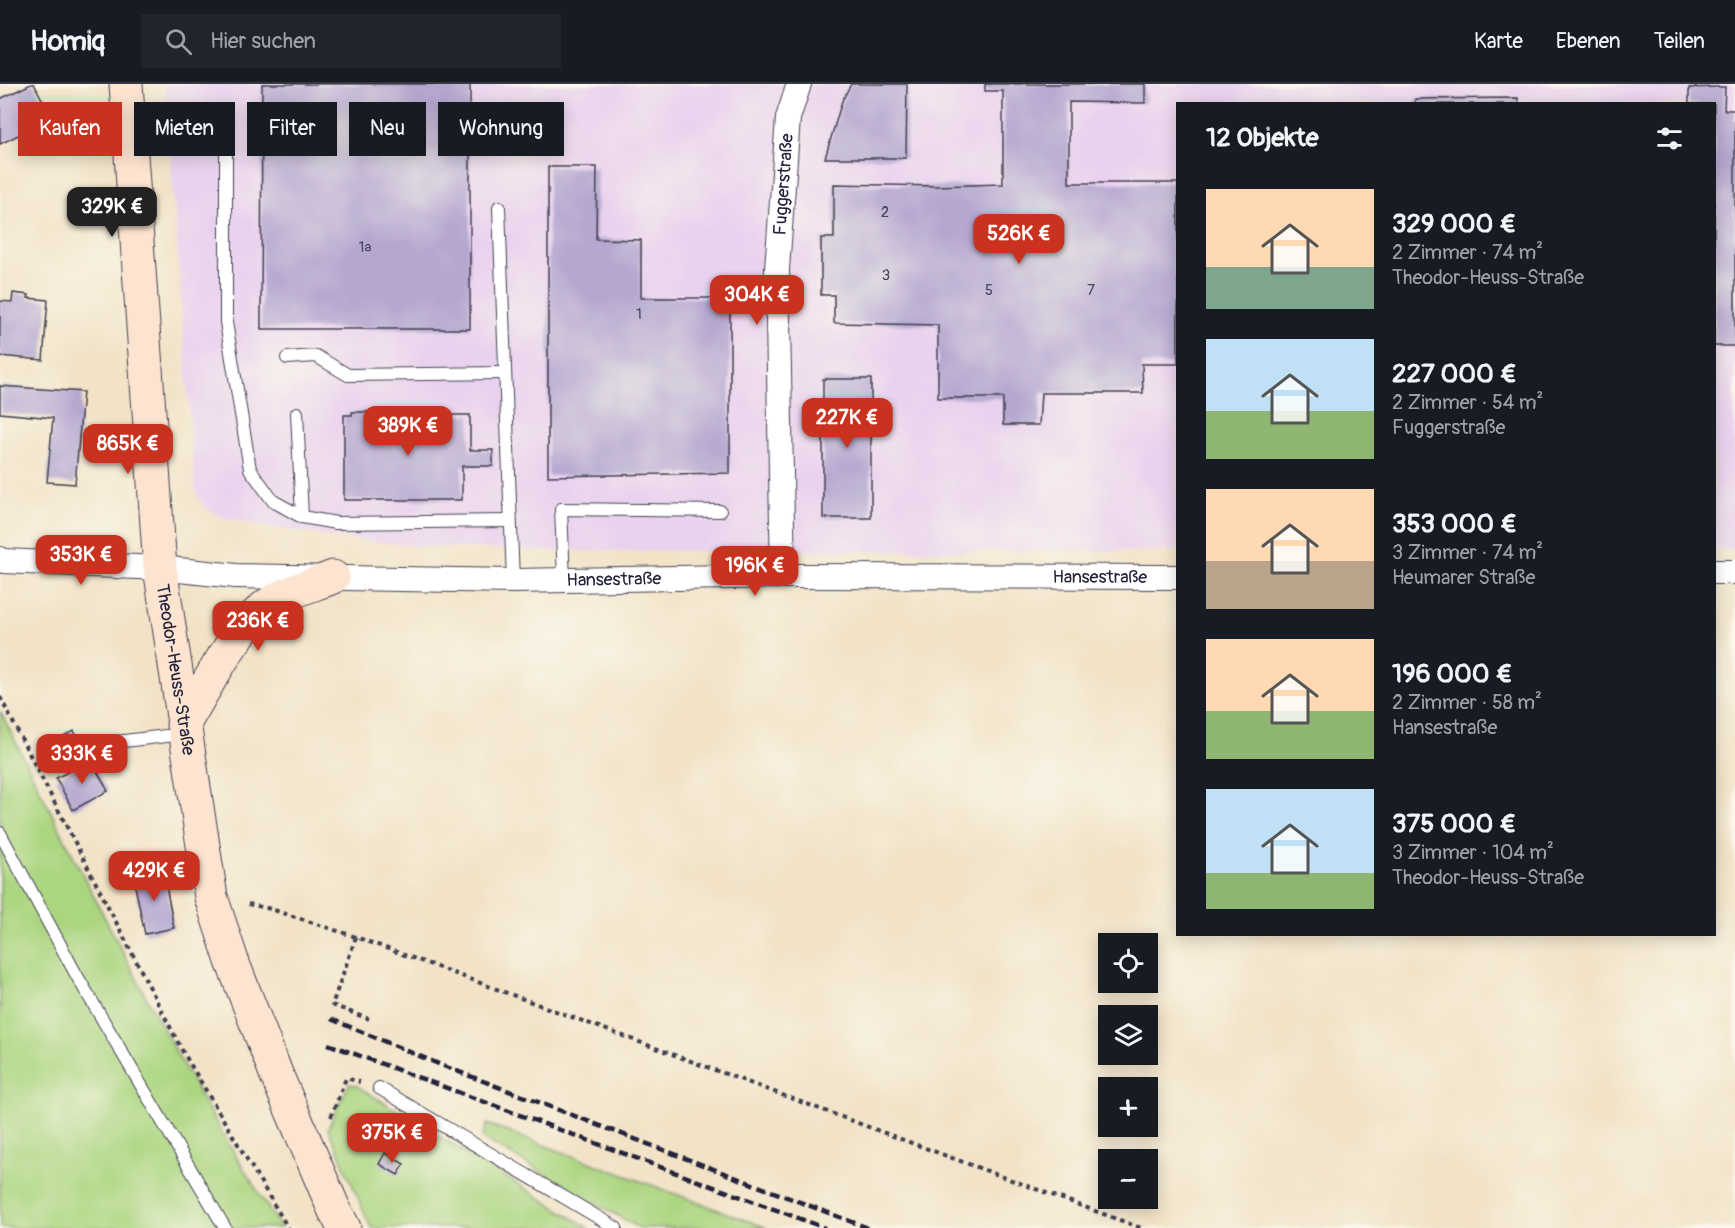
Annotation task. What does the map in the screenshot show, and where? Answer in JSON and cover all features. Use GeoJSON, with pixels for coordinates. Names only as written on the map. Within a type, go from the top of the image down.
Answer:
{"type":"FeatureCollection","features":[{"type":"Feature","properties":{"kind":"main road","name":"Theodor-Heuss-Straße"},"geometry":{"type":"LineString","coordinates":[[126,84],[160,568],[211,897],[232,961],[269,1056],[344,1228]]}},
{"type":"Feature","properties":{"kind":"main road"},"geometry":{"type":"LineString","coordinates":[[184,729],[240,634],[256,615],[273,602],[333,577]]}},
{"type":"Feature","properties":{"kind":"street","name":"Fuggerstraße"},"geometry":{"type":"LineString","coordinates":[[783,576],[777,269],[788,118],[799,84]]}},
{"type":"Feature","properties":{"kind":"street","name":"Hansestraße"},"geometry":{"type":"LineString","coordinates":[[0,559],[160,568],[236,576],[513,581],[783,576],[1176,577]]}},
{"type":"Feature","properties":{"kind":"street"},"geometry":{"type":"LineString","coordinates":[[1716,572],[1735,572]]}},
{"type":"Feature","properties":{"kind":"lane"},"geometry":{"type":"LineString","coordinates":[[226,156],[226,322],[250,469],[273,501],[302,518],[336,523],[510,521]]}},
{"type":"Feature","properties":{"kind":"lane"},"geometry":{"type":"LineString","coordinates":[[499,207],[513,581]]}},
{"type":"Feature","properties":{"kind":"lane"},"geometry":{"type":"LineString","coordinates":[[287,358],[316,356],[348,375],[504,373]]}},
{"type":"Feature","properties":{"kind":"lane"},"geometry":{"type":"LineString","coordinates":[[297,413],[302,518]]}},
{"type":"Feature","properties":{"kind":"lane"},"geometry":{"type":"LineString","coordinates":[[564,580],[561,509],[720,511]]}},
{"type":"Feature","properties":{"kind":"lane"},"geometry":{"type":"LineString","coordinates":[[90,745],[184,729]]}},
{"type":"Feature","properties":{"kind":"lane"},"geometry":{"type":"LineString","coordinates":[[0,833],[77,976],[225,1228]]}},
{"type":"Feature","properties":{"kind":"lane"},"geometry":{"type":"LineString","coordinates":[[379,1088],[616,1228]]}},
{"type":"Feature","properties":{"kind":"path"},"geometry":{"type":"LineString","coordinates":[[0,697],[183,1052],[288,1228]]}},
{"type":"Feature","properties":{"kind":"path"},"geometry":{"type":"LineString","coordinates":[[211,897],[271,909],[356,937],[1141,1228]]}},
{"type":"Feature","properties":{"kind":"path"},"geometry":{"type":"LineString","coordinates":[[356,937],[332,1005],[369,1019]]}},
{"type":"Feature","properties":{"kind":"path"},"geometry":{"type":"LineString","coordinates":[[331,1117],[346,1078]]}},
{"type":"Feature","properties":{"kind":"shaded area"},"geometry":{"type":"Polygon","coordinates":[[[165,84],[1735,84],[1735,549],[1716,549],[1716,102],[1176,102],[1176,551],[549,551],[414,546],[333,537],[253,524],[219,516],[203,506],[195,490],[170,156],[235,156],[235,102],[166,102],[165,84]]]}},
{"type":"Feature","properties":{"kind":"green space"},"geometry":{"type":"Polygon","coordinates":[[[0,711],[134,974],[204,1103],[281,1228],[0,1228],[0,711]]]}},
{"type":"Feature","properties":{"kind":"green space"},"geometry":{"type":"Polygon","coordinates":[[[349,1084],[355,1085],[589,1228],[371,1228],[328,1128],[349,1084]]]}},
{"type":"Feature","properties":{"kind":"green space"},"geometry":{"type":"Polygon","coordinates":[[[487,1124],[767,1228],[639,1228],[482,1138],[487,1124]]]}},
{"type":"Feature","properties":{"kind":"building"},"geometry":{"type":"Polygon","coordinates":[[[34,84],[43,101],[18,102],[18,135],[0,144],[0,99],[34,84]]]}},
{"type":"Feature","properties":{"kind":"building"},"geometry":{"type":"Polygon","coordinates":[[[262,84],[470,84],[470,102],[438,102],[438,156],[470,156],[470,329],[261,329],[262,156],[337,156],[337,102],[262,102],[262,84]]]}},
{"type":"Feature","properties":{"kind":"building"},"geometry":{"type":"Polygon","coordinates":[[[851,84],[907,84],[906,158],[825,158],[842,101],[851,84]]]}},
{"type":"Feature","properties":{"kind":"building"},"geometry":{"type":"Polygon","coordinates":[[[985,84],[1145,84],[1145,103],[1069,102],[1069,183],[1176,183],[1176,364],[1142,364],[1143,393],[1041,393],[1039,425],[1003,425],[1003,398],[938,398],[938,325],[834,323],[834,295],[821,295],[821,238],[834,238],[834,184],[937,186],[1003,184],[1003,91],[985,91],[985,84]]]}},
{"type":"Feature","properties":{"kind":"building"},"geometry":{"type":"Polygon","coordinates":[[[1725,87],[1724,110],[1735,110],[1735,346],[1716,346],[1716,102],[1689,102],[1689,88],[1725,87]]]}},
{"type":"Feature","properties":{"kind":"building"},"geometry":{"type":"Polygon","coordinates":[[[1518,98],[1518,102],[1415,102],[1415,99],[1518,98]]]}},
{"type":"Feature","properties":{"kind":"building"},"geometry":{"type":"Polygon","coordinates":[[[548,167],[597,167],[596,239],[641,240],[641,298],[730,298],[730,473],[548,476],[548,167]]]}},
{"type":"Feature","properties":{"kind":"building"},"geometry":{"type":"Polygon","coordinates":[[[13,293],[29,295],[28,298],[48,300],[43,360],[0,356],[0,301],[12,302],[13,293]]]}},
{"type":"Feature","properties":{"kind":"building"},"geometry":{"type":"Polygon","coordinates":[[[823,379],[871,379],[871,518],[823,518],[823,379]]]}},
{"type":"Feature","properties":{"kind":"building"},"geometry":{"type":"Polygon","coordinates":[[[0,386],[83,392],[75,484],[47,482],[53,418],[0,413],[0,386]]]}},
{"type":"Feature","properties":{"kind":"building"},"geometry":{"type":"Polygon","coordinates":[[[352,412],[369,412],[369,415],[470,415],[470,450],[493,450],[493,466],[462,466],[462,500],[344,500],[344,415],[352,415],[352,412]]]}},
{"type":"Feature","properties":{"kind":"building"},"geometry":{"type":"Polygon","coordinates":[[[74,731],[81,744],[55,757],[49,745],[74,731]]]}},
{"type":"Feature","properties":{"kind":"building"},"geometry":{"type":"Polygon","coordinates":[[[91,760],[108,791],[73,810],[56,778],[91,760]]]}},
{"type":"Feature","properties":{"kind":"building"},"geometry":{"type":"Polygon","coordinates":[[[163,870],[174,928],[145,934],[133,876],[163,870]]]}},
{"type":"Feature","properties":{"kind":"building"},"geometry":{"type":"Polygon","coordinates":[[[385,1153],[404,1164],[398,1175],[379,1164],[385,1153]]]}},
{"type":"Feature","properties":{"kind":"railway"},"geometry":{"type":"LineString","coordinates":[[331,1019],[441,1065],[868,1228]]}},
{"type":"Feature","properties":{"kind":"railway"},"geometry":{"type":"LineString","coordinates":[[328,1044],[825,1228]]}}]}
